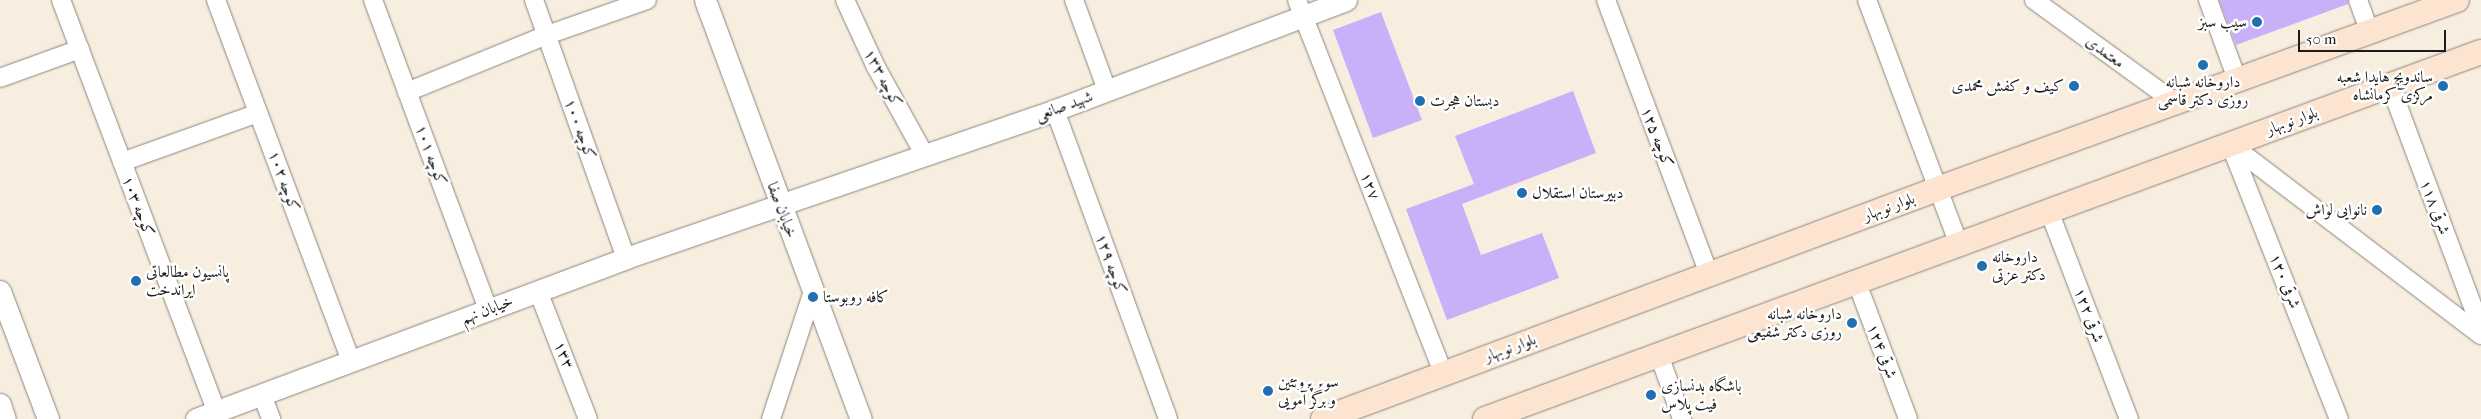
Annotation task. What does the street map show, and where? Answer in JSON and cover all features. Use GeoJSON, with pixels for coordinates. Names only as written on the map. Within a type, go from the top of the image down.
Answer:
{"type":"FeatureCollection","features":[{"type":"Feature","properties":{"kind":"main road","name":"بلوار نوبهار"},"geometry":{"type":"LineString","coordinates":[[1323,419],[1443,372],[1940,188],[2238,82],[2457,0]]}},
{"type":"Feature","properties":{"kind":"main road","name":"بلوار نوبهار"},"geometry":{"type":"LineString","coordinates":[[1485,419],[2481,52]]}},
{"type":"Feature","properties":{"kind":"street","name":"کوچه ۱۰۳"},"geometry":{"type":"LineString","coordinates":[[61,0],[216,411]]}},
{"type":"Feature","properties":{"kind":"street","name":"کوچه ۱۰۲"},"geometry":{"type":"LineString","coordinates":[[216,0],[351,362]]}},
{"type":"Feature","properties":{"kind":"street","name":"کوچه ۱۰۱"},"geometry":{"type":"LineString","coordinates":[[373,0],[488,309]]}},
{"type":"Feature","properties":{"kind":"street","name":"کوچه ۱۰۰"},"geometry":{"type":"LineString","coordinates":[[534,0],[626,258]]}},
{"type":"Feature","properties":{"kind":"street"},"geometry":{"type":"LineString","coordinates":[[407,92],[547,35],[647,0]]}},
{"type":"Feature","properties":{"kind":"street","name":"خیابان صفا"},"geometry":{"type":"LineString","coordinates":[[705,0],[861,419]]}},
{"type":"Feature","properties":{"kind":"street","name":"کوچه ۱۳۳"},"geometry":{"type":"LineString","coordinates":[[845,0],[876,67],[924,154]]}},
{"type":"Feature","properties":{"kind":"street"},"geometry":{"type":"LineString","coordinates":[[1074,0],[1107,90]]}},
{"type":"Feature","properties":{"kind":"street","name":"شهید صانعی"},"geometry":{"type":"LineString","coordinates":[[780,203],[1055,110],[1107,90],[1300,8],[1346,0]]}},
{"type":"Feature","properties":{"kind":"street","name":"کوچه ۱۲۵"},"geometry":{"type":"LineString","coordinates":[[1606,0],[1708,274]]}},
{"type":"Feature","properties":{"kind":"street"},"geometry":{"type":"LineString","coordinates":[[1867,0],[1940,188],[1959,245]]}},
{"type":"Feature","properties":{"kind":"street","name":"معتمدی"},"geometry":{"type":"LineString","coordinates":[[2034,0],[2177,104]]}},
{"type":"Feature","properties":{"kind":"street"},"geometry":{"type":"LineString","coordinates":[[2052,0],[2058,18]]}},
{"type":"Feature","properties":{"kind":"street"},"geometry":{"type":"LineString","coordinates":[[2208,0],[2238,82]]}},
{"type":"Feature","properties":{"kind":"street"},"geometry":{"type":"LineString","coordinates":[[2358,0],[2370,33]]}},
{"type":"Feature","properties":{"kind":"street","name":"۱۲۷"},"geometry":{"type":"LineString","coordinates":[[1300,8],[1443,372]]}},
{"type":"Feature","properties":{"kind":"street"},"geometry":{"type":"LineString","coordinates":[[0,78],[80,49]]}},
{"type":"Feature","properties":{"kind":"street","name":"۱۱۸ شرقی"},"geometry":{"type":"LineString","coordinates":[[2390,85],[2481,330]]}},
{"type":"Feature","properties":{"kind":"street","name":"کوچه ۱۲۹"},"geometry":{"type":"LineString","coordinates":[[1055,110],[1168,419]]}},
{"type":"Feature","properties":{"kind":"street"},"geometry":{"type":"LineString","coordinates":[[122,162],[258,114]]}},
{"type":"Feature","properties":{"kind":"street"},"geometry":{"type":"LineString","coordinates":[[2230,144],[2481,335]]}},
{"type":"Feature","properties":{"kind":"street","name":"۱۲۰ شرقی"},"geometry":{"type":"LineString","coordinates":[[2230,144],[2339,419]]}},
{"type":"Feature","properties":{"kind":"street","name":"خیابان نهم"},"geometry":{"type":"LineString","coordinates":[[196,419],[488,309],[780,203]]}},
{"type":"Feature","properties":{"kind":"street","name":"۱۲۲ شرقی"},"geometry":{"type":"LineString","coordinates":[[2049,211],[2128,419]]}},
{"type":"Feature","properties":{"kind":"street","name":"۱۲۴ شرقی"},"geometry":{"type":"LineString","coordinates":[[1857,283],[1908,419]]}},
{"type":"Feature","properties":{"kind":"street"},"geometry":{"type":"LineString","coordinates":[[0,291],[48,419]]}},
{"type":"Feature","properties":{"kind":"street","name":"۱۳۳"},"geometry":{"type":"LineString","coordinates":[[538,291],[588,419]]}},
{"type":"Feature","properties":{"kind":"street"},"geometry":{"type":"LineString","coordinates":[[770,419],[813,291]]}},
{"type":"Feature","properties":{"kind":"street"},"geometry":{"type":"LineString","coordinates":[[1659,355],[1682,419]]}},
{"type":"Feature","properties":{"kind":"street"},"geometry":{"type":"LineString","coordinates":[[262,395],[271,419]]}},
{"type":"Feature","properties":{"kind":"street"},"geometry":{"type":"LineString","coordinates":[[0,404],[6,419]]}},
{"type":"Feature","properties":{"kind":"building"},"geometry":{"type":"Polygon","coordinates":[[[2219,0],[2348,0],[2348,4],[2236,45],[2219,0]]]}},
{"type":"Feature","properties":{"kind":"building"},"geometry":{"type":"Polygon","coordinates":[[[1381,12],[1422,120],[1373,138],[1333,30],[1381,12]]]}},
{"type":"Feature","properties":{"kind":"building"},"geometry":{"type":"Polygon","coordinates":[[[1573,91],[1596,153],[1462,204],[1481,255],[1542,233],[1559,278],[1447,320],[1406,209],[1474,184],[1455,136],[1573,91]]]}},
{"type":"Feature","properties":{"kind":"place","name":"سیب سبز"},"geometry":{"type":"Point","coordinates":[2257,22]}},
{"type":"Feature","properties":{"kind":"place","name":"داروخانه شبانه روزی دکتر قاسمی"},"geometry":{"type":"Point","coordinates":[2203,65]}},
{"type":"Feature","properties":{"kind":"place","name":"کیف و کفش محمدی"},"geometry":{"type":"Point","coordinates":[2074,86]}},
{"type":"Feature","properties":{"kind":"place","name":"ساندویچ هایدا شعبه مرکزی کرمانشاه"},"geometry":{"type":"Point","coordinates":[2443,86]}},
{"type":"Feature","properties":{"kind":"place","name":"دبستان هجرت"},"geometry":{"type":"Point","coordinates":[1420,101]}},
{"type":"Feature","properties":{"kind":"place","name":"دبیرستان استقلال"},"geometry":{"type":"Point","coordinates":[1522,193]}},
{"type":"Feature","properties":{"kind":"place","name":"نانوایی لواش"},"geometry":{"type":"Point","coordinates":[2377,210]}},
{"type":"Feature","properties":{"kind":"place","name":"داروخانه دکتر عزتی"},"geometry":{"type":"Point","coordinates":[1982,266]}},
{"type":"Feature","properties":{"kind":"place","name":"پانسیون مطالعاتی ایراندخت"},"geometry":{"type":"Point","coordinates":[136,281]}},
{"type":"Feature","properties":{"kind":"place","name":"کافه روبوستا"},"geometry":{"type":"Point","coordinates":[813,297]}},
{"type":"Feature","properties":{"kind":"place","name":"داروخانه شبانه روزی دکتر شفیعی"},"geometry":{"type":"Point","coordinates":[1852,323]}},
{"type":"Feature","properties":{"kind":"place","name":"سوپر پروتئین و برگر آمویی"},"geometry":{"type":"Point","coordinates":[1268,391]}},
{"type":"Feature","properties":{"kind":"place","name":"باشگاه بدنسازی فیت پلاس"},"geometry":{"type":"Point","coordinates":[1651,395]}}]}
